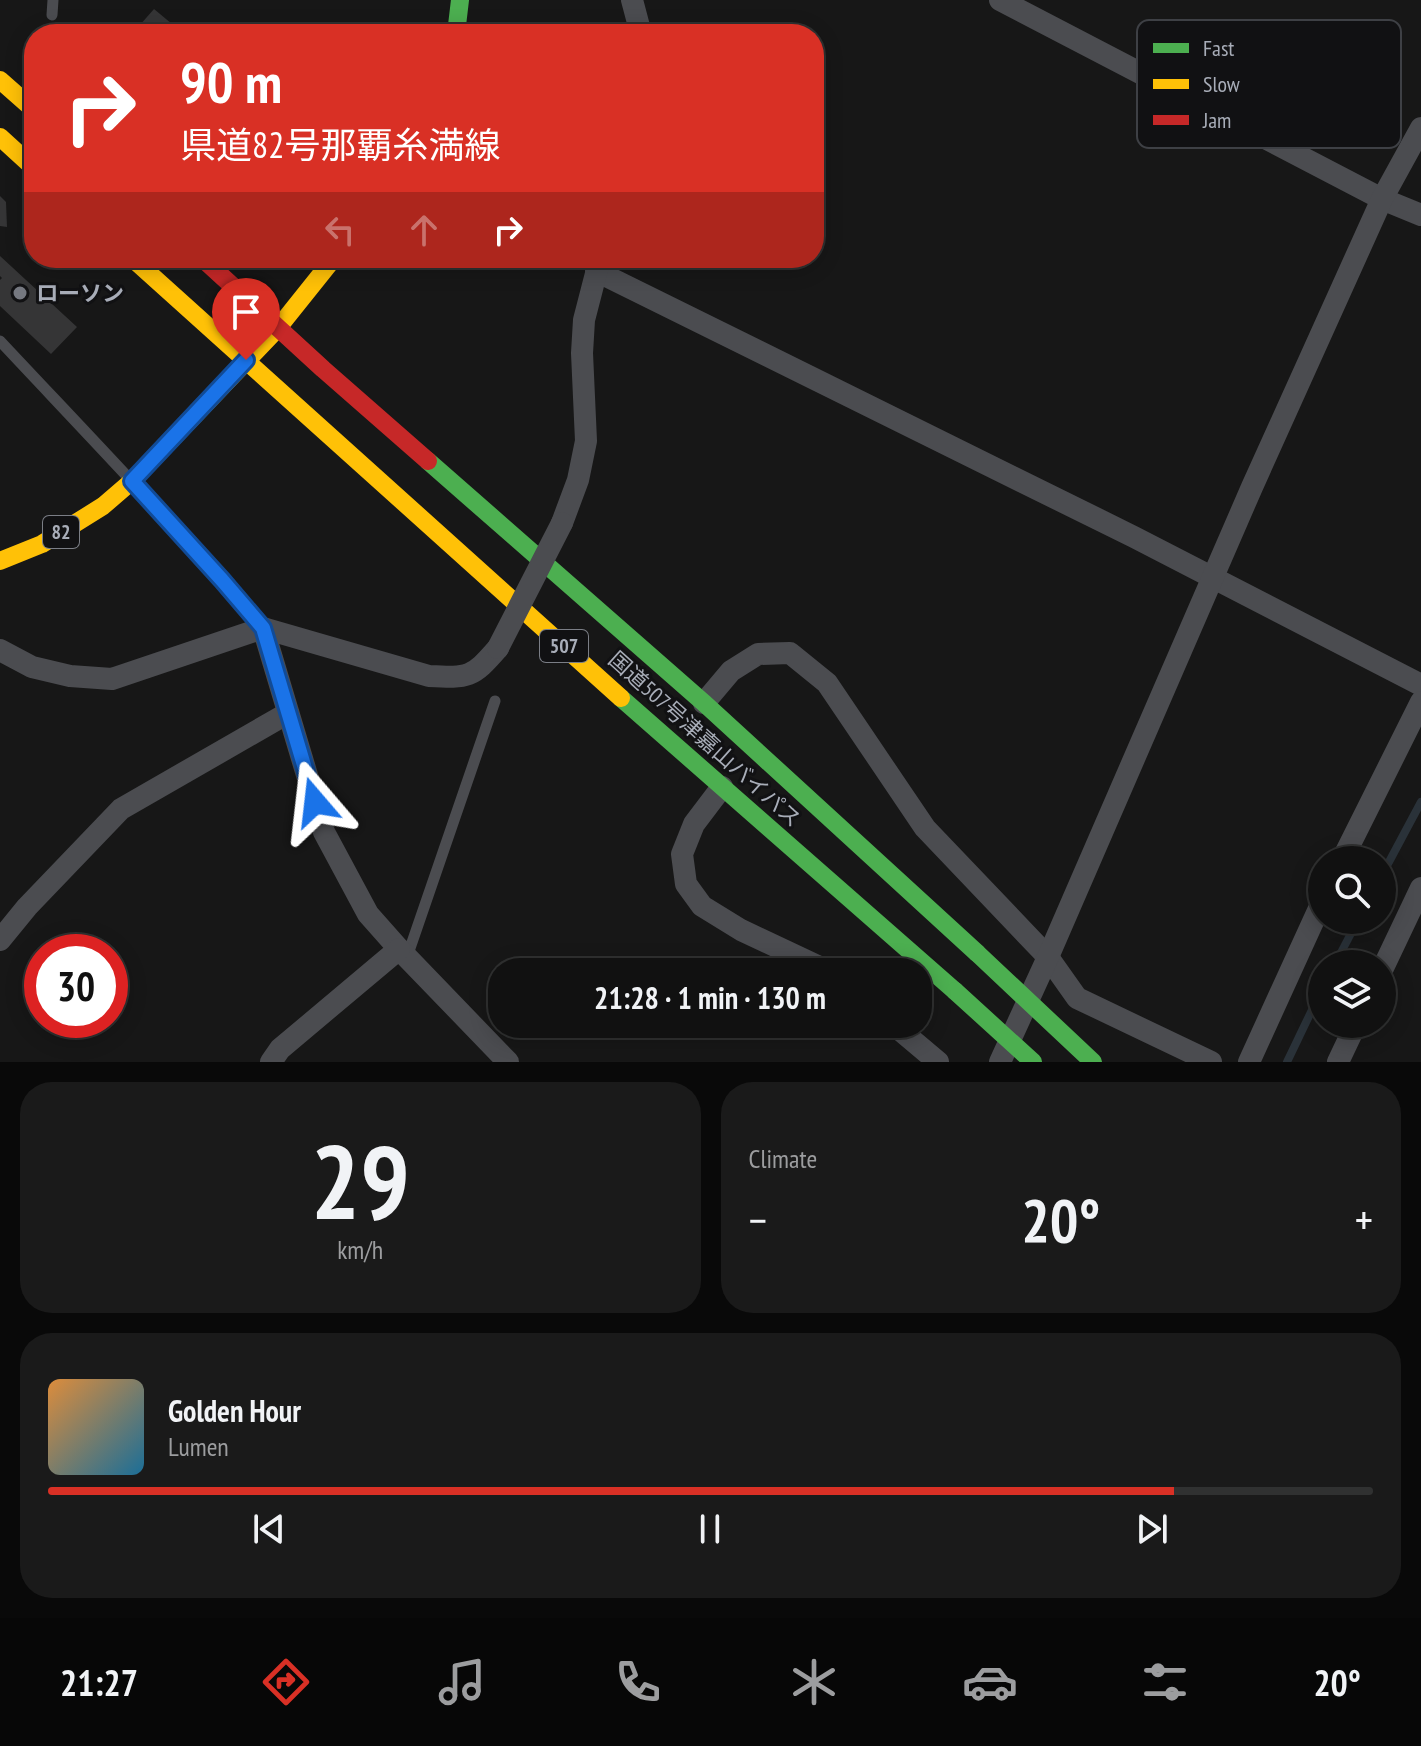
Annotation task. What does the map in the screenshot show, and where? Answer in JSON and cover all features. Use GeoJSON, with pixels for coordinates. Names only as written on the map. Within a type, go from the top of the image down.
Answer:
{"type":"FeatureCollection","features":[{"type":"Feature","properties":{"kind":"main road"},"geometry":{"type":"LineString","coordinates":[[457,24],[460,0]]}},
{"type":"Feature","properties":{"kind":"main road"},"geometry":{"type":"LineString","coordinates":[[0,80],[24,101]]}},
{"type":"Feature","properties":{"kind":"main road"},"geometry":{"type":"LineString","coordinates":[[0,137],[24,159]]}},
{"type":"Feature","properties":{"kind":"main road","name":"国道507号津嘉山バイパス"},"geometry":{"type":"LineString","coordinates":[[143,268],[1033,1062]]}},
{"type":"Feature","properties":{"kind":"main road","name":"国道507号津嘉山バイパス"},"geometry":{"type":"LineString","coordinates":[[213,268],[704,703],[1093,1062]]}},
{"type":"Feature","properties":{"kind":"main road","name":"82"},"geometry":{"type":"LineString","coordinates":[[0,561],[42,544],[103,506],[132,481],[278,328],[326,268]]}},
{"type":"Feature","properties":{"kind":"street"},"geometry":{"type":"LineString","coordinates":[[632,0],[638,24]]}},
{"type":"Feature","properties":{"kind":"street"},"geometry":{"type":"LineString","coordinates":[[1000,0],[1137,71]]}},
{"type":"Feature","properties":{"kind":"street"},"geometry":{"type":"LineString","coordinates":[[1000,1062],[1382,199],[1421,128]]}},
{"type":"Feature","properties":{"kind":"street"},"geometry":{"type":"LineString","coordinates":[[1284,148],[1382,199],[1421,215]]}},
{"type":"Feature","properties":{"kind":"street"},"geometry":{"type":"LineString","coordinates":[[0,650],[32,667],[70,676],[112,679],[263,628],[429,676],[456,678],[478,671],[498,648],[562,523],[578,480],[586,441],[584,320],[597,268]]}},
{"type":"Feature","properties":{"kind":"street"},"geometry":{"type":"LineString","coordinates":[[606,268],[1421,685]]}},
{"type":"Feature","properties":{"kind":"street"},"geometry":{"type":"LineString","coordinates":[[263,628],[324,832],[368,914],[508,1062]]}},
{"type":"Feature","properties":{"kind":"street"},"geometry":{"type":"LineString","coordinates":[[704,703],[731,671],[758,654],[790,653],[827,683],[925,828],[1048,957],[1077,998],[1211,1062]]}},
{"type":"Feature","properties":{"kind":"street"},"geometry":{"type":"LineString","coordinates":[[1349,846],[1421,702]]}},
{"type":"Feature","properties":{"kind":"street"},"geometry":{"type":"LineString","coordinates":[[0,940],[27,907],[121,809],[288,713]]}},
{"type":"Feature","properties":{"kind":"street"},"geometry":{"type":"LineString","coordinates":[[722,787],[694,824],[682,854],[686,884],[702,906],[741,930],[800,958]]}},
{"type":"Feature","properties":{"kind":"street"},"geometry":{"type":"LineString","coordinates":[[1392,950],[1421,888]]}},
{"type":"Feature","properties":{"kind":"street"},"geometry":{"type":"LineString","coordinates":[[1249,1062],[1308,933]]}},
{"type":"Feature","properties":{"kind":"street"},"geometry":{"type":"LineString","coordinates":[[271,1062],[280,1049],[403,953]]}},
{"type":"Feature","properties":{"kind":"street"},"geometry":{"type":"LineString","coordinates":[[910,1038],[938,1062]]}},
{"type":"Feature","properties":{"kind":"street"},"geometry":{"type":"LineString","coordinates":[[1338,1062],[1349,1038]]}},
{"type":"Feature","properties":{"kind":"lane"},"geometry":{"type":"LineString","coordinates":[[52,15],[53,0]]}},
{"type":"Feature","properties":{"kind":"lane"},"geometry":{"type":"LineString","coordinates":[[0,341],[132,481],[263,628]]}},
{"type":"Feature","properties":{"kind":"lane"},"geometry":{"type":"LineString","coordinates":[[403,953],[495,701]]}},
{"type":"Feature","properties":{"kind":"building"},"geometry":{"type":"Polygon","coordinates":[[[154,9],[172,24],[141,24],[154,9]]]}},
{"type":"Feature","properties":{"kind":"building"},"geometry":{"type":"Polygon","coordinates":[[[0,196],[6,202],[7,227],[0,226],[0,196]]]}},
{"type":"Feature","properties":{"kind":"building","name":"ローソン"},"geometry":{"type":"Polygon","coordinates":[[[0,256],[77,327],[51,354],[0,306],[0,256]]]}},
{"type":"Feature","properties":{"kind":"waterway"},"geometry":{"type":"LineString","coordinates":[[1396,849],[1421,802]]}},
{"type":"Feature","properties":{"kind":"waterway"},"geometry":{"type":"LineString","coordinates":[[1342,950],[1351,934]]}},
{"type":"Feature","properties":{"kind":"waterway"},"geometry":{"type":"LineString","coordinates":[[1287,1062],[1308,1018]]}},
{"type":"Feature","properties":{"kind":"traffic: fast"},"geometry":{"type":"LineString","coordinates":[[457,24],[460,0]]}},
{"type":"Feature","properties":{"kind":"traffic: fast"},"geometry":{"type":"LineString","coordinates":[[428,461],[704,703],[977,953]]}},
{"type":"Feature","properties":{"kind":"traffic: fast"},"geometry":{"type":"LineString","coordinates":[[621,698],[955,991]]}},
{"type":"Feature","properties":{"kind":"traffic: fast"},"geometry":{"type":"LineString","coordinates":[[977,953],[1093,1062]]}},
{"type":"Feature","properties":{"kind":"traffic: fast"},"geometry":{"type":"LineString","coordinates":[[955,991],[1033,1062]]}},
{"type":"Feature","properties":{"kind":"traffic: slow"},"geometry":{"type":"LineString","coordinates":[[0,80],[24,101]]}},
{"type":"Feature","properties":{"kind":"traffic: slow"},"geometry":{"type":"LineString","coordinates":[[0,137],[24,159]]}},
{"type":"Feature","properties":{"kind":"traffic: slow"},"geometry":{"type":"LineString","coordinates":[[143,268],[621,698]]}},
{"type":"Feature","properties":{"kind":"traffic: slow"},"geometry":{"type":"LineString","coordinates":[[0,561],[42,544],[103,506],[132,481],[278,328],[326,268]]}},
{"type":"Feature","properties":{"kind":"traffic: jam"},"geometry":{"type":"LineString","coordinates":[[213,268],[428,461]]}},
{"type":"Feature","properties":{"kind":"place","name":"ローソン"},"geometry":{"type":"Point","coordinates":[20,293]}},
{"type":"Feature","properties":{"kind":"route"},"geometry":{"type":"LineString","coordinates":[[246,360],[132,481],[263,628],[315,802]]}}]}
